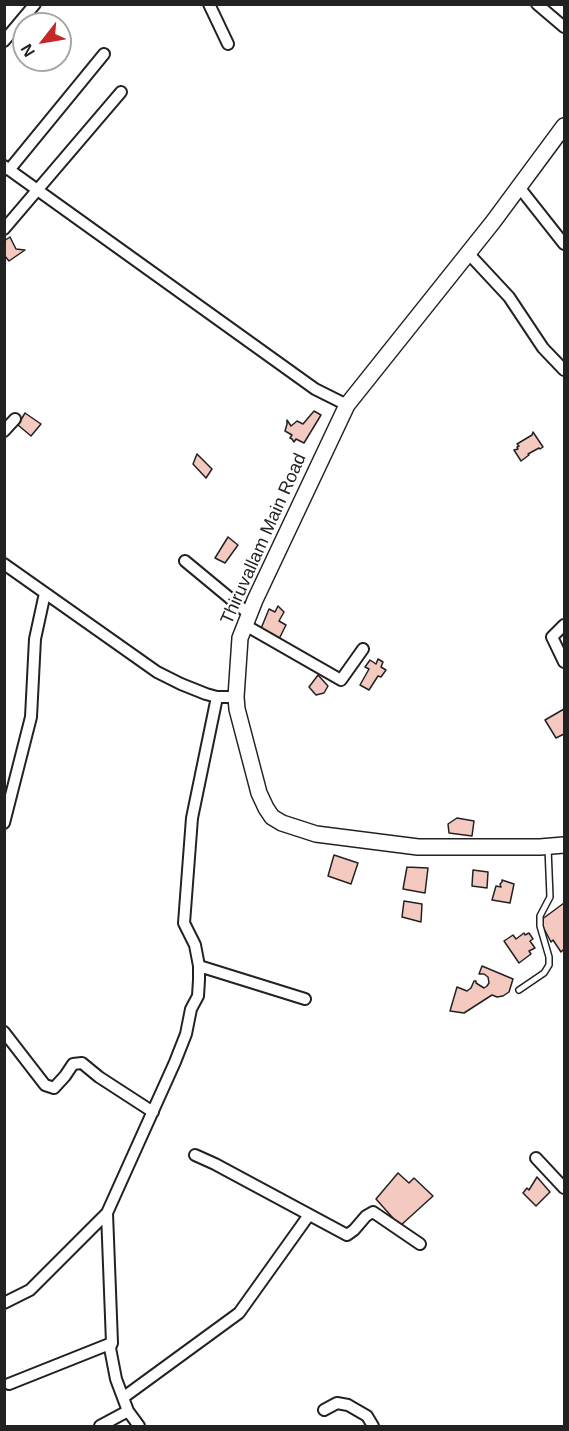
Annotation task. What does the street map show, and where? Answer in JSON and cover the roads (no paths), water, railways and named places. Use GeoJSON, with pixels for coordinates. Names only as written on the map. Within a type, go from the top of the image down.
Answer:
{"type":"FeatureCollection","features":[{"type":"Feature","properties":{"kind":"main road","name":"Thiruvallam Main Road"},"geometry":{"type":"LineString","coordinates":[[564,126],[468,253],[347,405],[255,600],[240,638],[236,697],[237,709],[259,793],[272,817],[282,823],[316,834],[418,847],[564,845]]}},
{"type":"Feature","properties":{"kind":"street"},"geometry":{"type":"LineString","coordinates":[[4,41],[35,4]]}},
{"type":"Feature","properties":{"kind":"street"},"geometry":{"type":"LineString","coordinates":[[209,4],[228,44]]}},
{"type":"Feature","properties":{"kind":"street"},"geometry":{"type":"LineString","coordinates":[[537,4],[564,27]]}},
{"type":"Feature","properties":{"kind":"street"},"geometry":{"type":"LineString","coordinates":[[104,54],[7,168],[315,389],[347,405]]}},
{"type":"Feature","properties":{"kind":"street"},"geometry":{"type":"LineString","coordinates":[[4,229],[121,92]]}},
{"type":"Feature","properties":{"kind":"street"},"geometry":{"type":"LineString","coordinates":[[519,187],[564,244]]}},
{"type":"Feature","properties":{"kind":"street"},"geometry":{"type":"LineString","coordinates":[[468,253],[509,297],[543,348],[564,370]]}},
{"type":"Feature","properties":{"kind":"street"},"geometry":{"type":"LineString","coordinates":[[4,431],[15,419]]}},
{"type":"Feature","properties":{"kind":"street"},"geometry":{"type":"LineString","coordinates":[[185,561],[247,620],[341,680],[363,649]]}},
{"type":"Feature","properties":{"kind":"street"},"geometry":{"type":"LineString","coordinates":[[4,564],[157,672],[206,694],[217,697],[236,697]]}},
{"type":"Feature","properties":{"kind":"street"},"geometry":{"type":"LineString","coordinates":[[4,823],[31,717],[35,639],[45,593]]}},
{"type":"Feature","properties":{"kind":"street"},"geometry":{"type":"LineString","coordinates":[[564,625],[552,637],[564,662]]}},
{"type":"Feature","properties":{"kind":"street"},"geometry":{"type":"LineString","coordinates":[[4,1303],[30,1290],[107,1213],[186,1034],[191,1009],[198,996],[199,966],[195,945],[184,923],[192,818],[217,697]]}},
{"type":"Feature","properties":{"kind":"street"},"geometry":{"type":"LineString","coordinates":[[199,966],[305,999]]}},
{"type":"Feature","properties":{"kind":"street"},"geometry":{"type":"LineString","coordinates":[[4,1032],[45,1085],[54,1088],[73,1064],[82,1064],[153,1112]]}},
{"type":"Feature","properties":{"kind":"street"},"geometry":{"type":"LineString","coordinates":[[195,1155],[347,1235],[373,1212],[420,1244]]}},
{"type":"Feature","properties":{"kind":"street"},"geometry":{"type":"LineString","coordinates":[[536,1158],[564,1188]]}},
{"type":"Feature","properties":{"kind":"street"},"geometry":{"type":"LineString","coordinates":[[107,1213],[112,1343],[110,1348],[116,1379],[128,1411],[139,1426]]}},
{"type":"Feature","properties":{"kind":"street"},"geometry":{"type":"LineString","coordinates":[[124,1397],[239,1313],[309,1215]]}},
{"type":"Feature","properties":{"kind":"street"},"geometry":{"type":"LineString","coordinates":[[9,1384],[112,1343]]}},
{"type":"Feature","properties":{"kind":"street"},"geometry":{"type":"LineString","coordinates":[[324,1410],[337,1403],[348,1405],[367,1416],[373,1426]]}},
{"type":"Feature","properties":{"kind":"street"},"geometry":{"type":"LineString","coordinates":[[100,1426],[128,1411]]}},
{"type":"Feature","properties":{"kind":"lane"},"geometry":{"type":"LineString","coordinates":[[519,990],[544,973],[549,963],[540,926],[540,916],[550,897],[548,846]]}}]}
